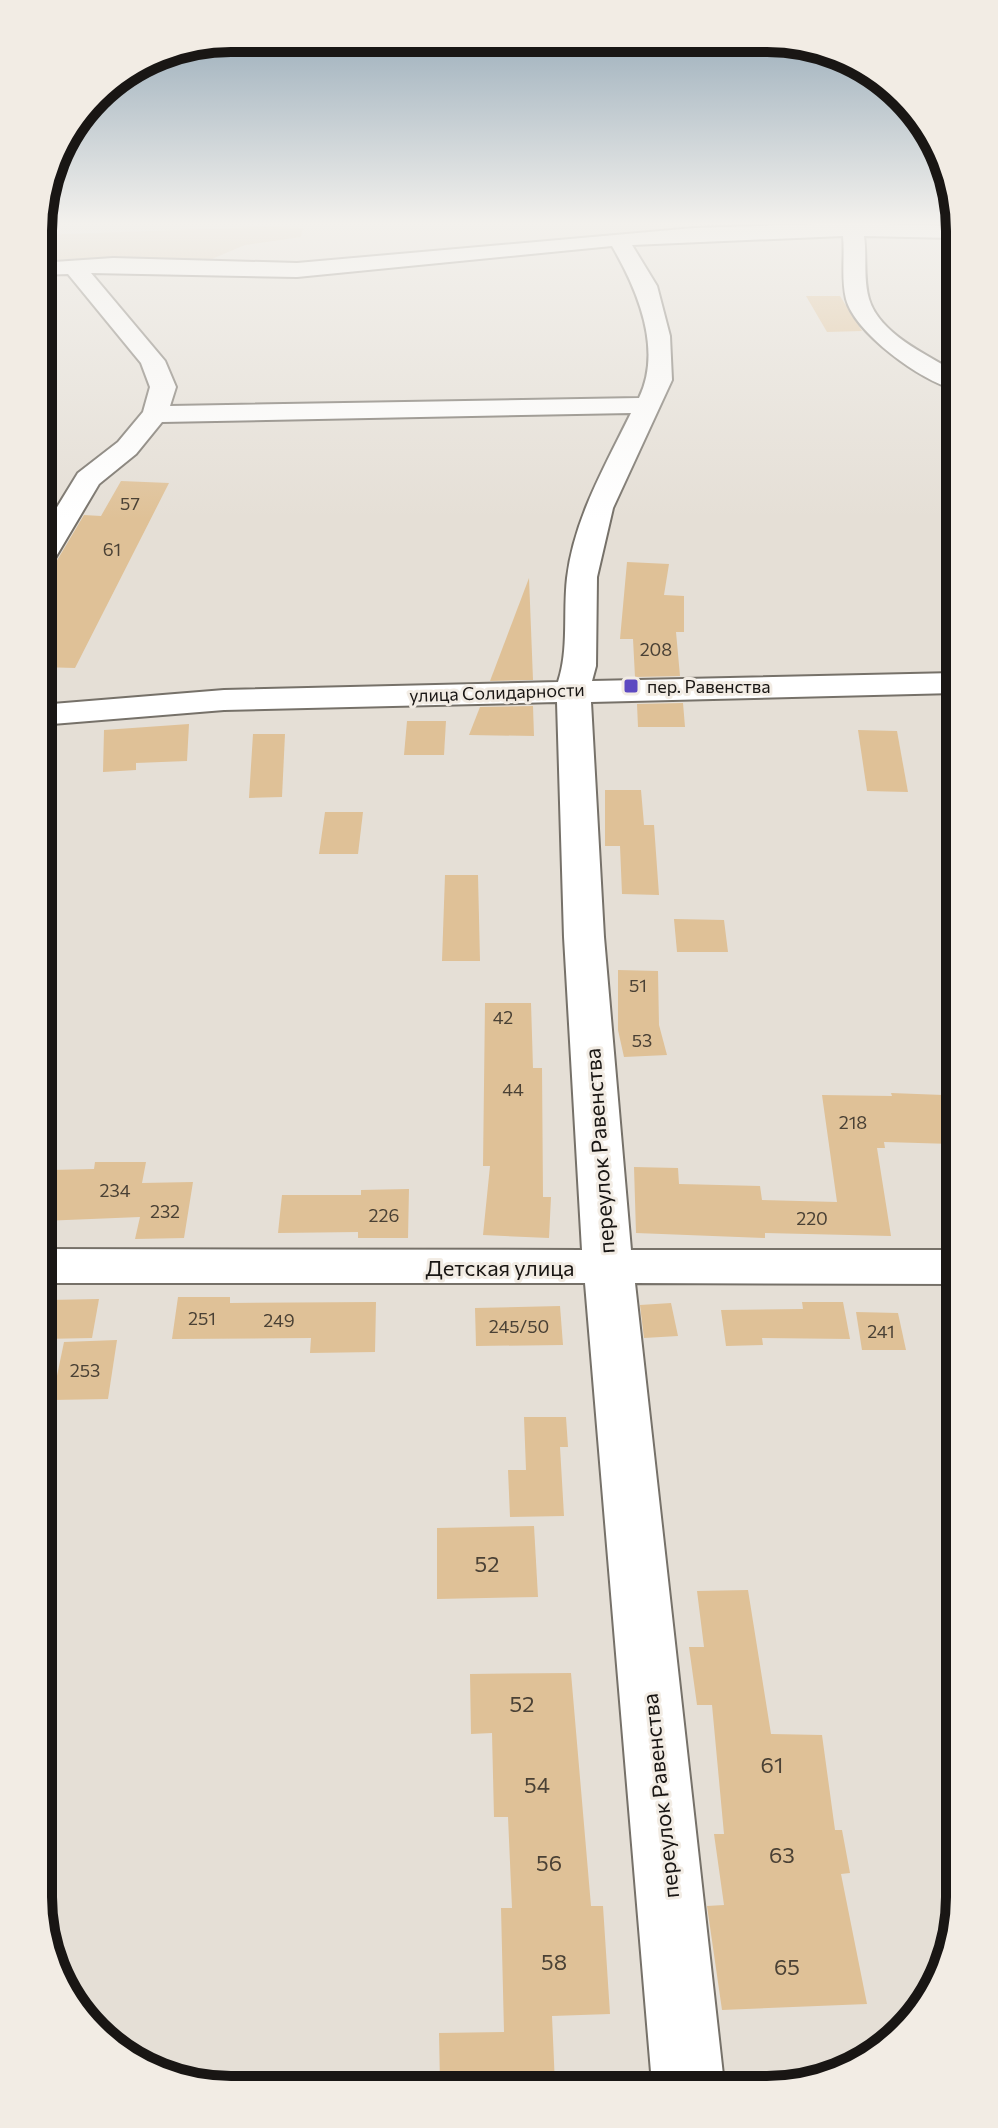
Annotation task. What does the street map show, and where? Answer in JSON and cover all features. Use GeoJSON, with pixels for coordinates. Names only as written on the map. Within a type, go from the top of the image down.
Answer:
{"type":"FeatureCollection","features":[{"type":"Feature","properties":{"kind":"street"},"geometry":{"type":"LineString","coordinates":[[52,539],[88,479],[127,448],[155,414],[163,387],[153,361],[119,320]]}},
{"type":"Feature","properties":{"kind":"street","name":"переулок Равенства"},"geometry":{"type":"LineString","coordinates":[[654,320],[660,380],[651,405],[624,451],[599,508],[582,577],[580,666],[573,689],[584,937],[608,1267],[687,2076]]}},
{"type":"Feature","properties":{"kind":"street"},"geometry":{"type":"LineString","coordinates":[[868,320],[946,377]]}},
{"type":"Feature","properties":{"kind":"street"},"geometry":{"type":"LineString","coordinates":[[155,414],[651,405]]}},
{"type":"Feature","properties":{"kind":"street","name":"улица Солидарности"},"geometry":{"type":"LineString","coordinates":[[52,714],[224,700],[573,689],[946,683]]}},
{"type":"Feature","properties":{"kind":"street","name":"Детская улица"},"geometry":{"type":"LineString","coordinates":[[52,1266],[946,1267]]}},
{"type":"Feature","properties":{"kind":"building"},"geometry":{"type":"Polygon","coordinates":[[[820,320],[855,320],[862,331],[827,332],[820,320]]]}},
{"type":"Feature","properties":{"kind":"building"},"geometry":{"type":"Polygon","coordinates":[[[121,481],[169,483],[75,668],[52,667],[52,569],[84,515],[101,516],[121,481]]]}},
{"type":"Feature","properties":{"kind":"building"},"geometry":{"type":"Polygon","coordinates":[[[627,562],[669,564],[664,595],[684,596],[684,632],[676,632],[680,676],[635,677],[633,639],[620,639],[627,562]]]}},
{"type":"Feature","properties":{"kind":"building"},"geometry":{"type":"Polygon","coordinates":[[[529,578],[533,680],[490,681],[529,578]]]}},
{"type":"Feature","properties":{"kind":"building"},"geometry":{"type":"Polygon","coordinates":[[[683,703],[685,727],[638,727],[637,704],[683,703]]]}},
{"type":"Feature","properties":{"kind":"building"},"geometry":{"type":"Polygon","coordinates":[[[533,706],[534,736],[469,735],[480,707],[533,706]]]}},
{"type":"Feature","properties":{"kind":"building"},"geometry":{"type":"Polygon","coordinates":[[[407,721],[446,721],[444,755],[404,755],[407,721]]]}},
{"type":"Feature","properties":{"kind":"building"},"geometry":{"type":"Polygon","coordinates":[[[189,724],[187,761],[136,763],[136,770],[103,772],[104,730],[189,724]]]}},
{"type":"Feature","properties":{"kind":"building"},"geometry":{"type":"Polygon","coordinates":[[[858,730],[897,731],[908,792],[867,791],[858,730]]]}},
{"type":"Feature","properties":{"kind":"building"},"geometry":{"type":"Polygon","coordinates":[[[253,734],[285,734],[282,797],[249,798],[253,734]]]}},
{"type":"Feature","properties":{"kind":"building"},"geometry":{"type":"Polygon","coordinates":[[[605,790],[641,790],[644,825],[654,825],[659,895],[622,894],[620,846],[605,846],[605,790]]]}},
{"type":"Feature","properties":{"kind":"building"},"geometry":{"type":"Polygon","coordinates":[[[325,812],[363,812],[358,854],[319,854],[325,812]]]}},
{"type":"Feature","properties":{"kind":"building"},"geometry":{"type":"Polygon","coordinates":[[[445,875],[478,875],[480,961],[442,961],[445,875]]]}},
{"type":"Feature","properties":{"kind":"building"},"geometry":{"type":"Polygon","coordinates":[[[674,919],[724,920],[728,952],[677,952],[674,919]]]}},
{"type":"Feature","properties":{"kind":"building"},"geometry":{"type":"Polygon","coordinates":[[[618,970],[658,971],[659,1025],[667,1055],[624,1057],[618,1030],[618,970]]]}},
{"type":"Feature","properties":{"kind":"building"},"geometry":{"type":"Polygon","coordinates":[[[485,1003],[531,1003],[533,1068],[542,1068],[543,1197],[551,1197],[549,1238],[483,1235],[490,1166],[483,1166],[485,1003]]]}},
{"type":"Feature","properties":{"kind":"building"},"geometry":{"type":"Polygon","coordinates":[[[891,1093],[943,1095],[946,1144],[884,1142],[885,1148],[877,1148],[891,1236],[765,1233],[765,1238],[636,1233],[634,1167],[678,1168],[679,1184],[760,1186],[762,1200],[837,1202],[822,1095],[892,1096],[891,1093]]]}},
{"type":"Feature","properties":{"kind":"building"},"geometry":{"type":"Polygon","coordinates":[[[95,1162],[146,1162],[142,1183],[193,1182],[184,1238],[135,1239],[140,1217],[52,1221],[52,1170],[94,1169],[95,1162]]]}},
{"type":"Feature","properties":{"kind":"building"},"geometry":{"type":"Polygon","coordinates":[[[409,1189],[408,1238],[358,1238],[358,1232],[278,1233],[282,1195],[361,1195],[361,1190],[409,1189]]]}},
{"type":"Feature","properties":{"kind":"building"},"geometry":{"type":"Polygon","coordinates":[[[178,1297],[230,1297],[230,1303],[376,1302],[375,1352],[310,1353],[311,1338],[172,1339],[178,1297]]]}},
{"type":"Feature","properties":{"kind":"building"},"geometry":{"type":"Polygon","coordinates":[[[99,1299],[92,1338],[52,1339],[52,1300],[99,1299]]]}},
{"type":"Feature","properties":{"kind":"building"},"geometry":{"type":"Polygon","coordinates":[[[802,1302],[843,1302],[850,1339],[762,1338],[763,1345],[726,1346],[721,1310],[803,1309],[802,1302]]]}},
{"type":"Feature","properties":{"kind":"building"},"geometry":{"type":"Polygon","coordinates":[[[671,1303],[678,1336],[644,1338],[640,1305],[671,1303]]]}},
{"type":"Feature","properties":{"kind":"building"},"geometry":{"type":"Polygon","coordinates":[[[560,1306],[563,1345],[476,1346],[475,1308],[560,1306]]]}},
{"type":"Feature","properties":{"kind":"building"},"geometry":{"type":"Polygon","coordinates":[[[856,1312],[898,1313],[906,1350],[862,1350],[856,1312]]]}},
{"type":"Feature","properties":{"kind":"building"},"geometry":{"type":"Polygon","coordinates":[[[117,1340],[108,1399],[52,1400],[64,1342],[117,1340]]]}},
{"type":"Feature","properties":{"kind":"building"},"geometry":{"type":"Polygon","coordinates":[[[524,1417],[566,1417],[568,1447],[560,1447],[564,1516],[510,1517],[508,1470],[526,1470],[524,1417]]]}},
{"type":"Feature","properties":{"kind":"building"},"geometry":{"type":"Polygon","coordinates":[[[534,1526],[538,1597],[437,1599],[437,1528],[534,1526]]]}},
{"type":"Feature","properties":{"kind":"building"},"geometry":{"type":"Polygon","coordinates":[[[748,1590],[771,1734],[822,1735],[835,1830],[842,1830],[850,1873],[841,1874],[867,2004],[722,2010],[707,1906],[724,1905],[714,1834],[724,1834],[712,1705],[697,1705],[689,1647],[704,1647],[697,1591],[748,1590]]]}},
{"type":"Feature","properties":{"kind":"building"},"geometry":{"type":"Polygon","coordinates":[[[571,1673],[591,1906],[603,1906],[610,2014],[552,2016],[555,2076],[440,2076],[439,2033],[504,2032],[501,1908],[512,1908],[508,1817],[494,1817],[492,1733],[471,1734],[470,1674],[571,1673]]]}},
{"type":"Feature","properties":{"kind":"place","name":"пер. Равенства"},"geometry":{"type":"Point","coordinates":[631,686]}}]}
